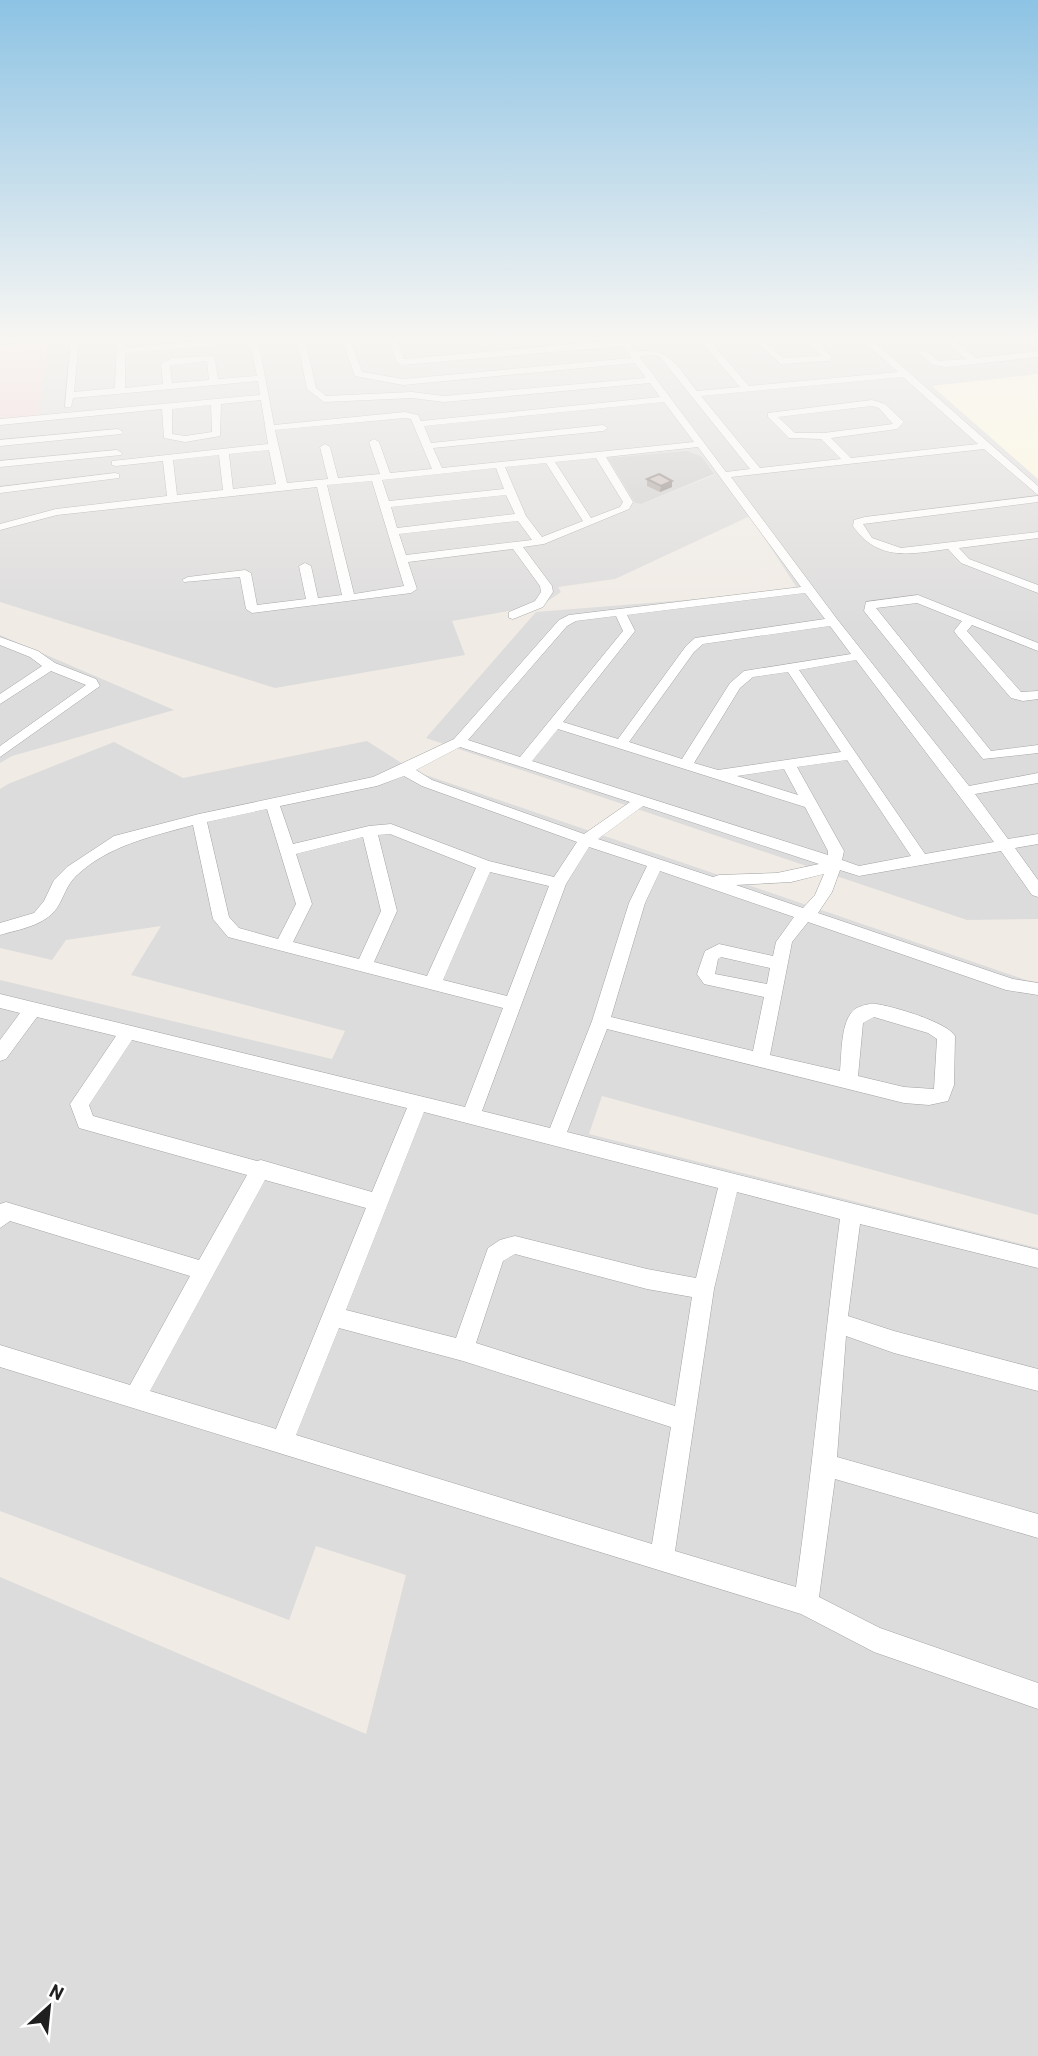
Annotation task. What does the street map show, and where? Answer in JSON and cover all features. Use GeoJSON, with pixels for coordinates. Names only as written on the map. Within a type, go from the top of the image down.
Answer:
{"type":"FeatureCollection","features":[{"type":"Feature","properties":{"kind":"street"},"geometry":{"type":"LineString","coordinates":[[0,443],[86,435]]}},
{"type":"Feature","properties":{"kind":"street"},"geometry":{"type":"LineString","coordinates":[[116,504],[118,435]]}},
{"type":"Feature","properties":{"kind":"street"},"geometry":{"type":"LineString","coordinates":[[167,435],[173,439],[210,435]]}},
{"type":"Feature","properties":{"kind":"street"},"geometry":{"type":"LineString","coordinates":[[270,435],[282,486]]}},
{"type":"Feature","properties":{"kind":"street"},"geometry":{"type":"LineString","coordinates":[[423,435],[438,471]]}},
{"type":"Feature","properties":{"kind":"street"},"geometry":{"type":"LineString","coordinates":[[607,435],[610,440]]}},
{"type":"Feature","properties":{"kind":"street"},"geometry":{"type":"LineString","coordinates":[[694,435],[1038,891]]}},
{"type":"Feature","properties":{"kind":"street"},"geometry":{"type":"LineString","coordinates":[[729,435],[758,472]]}},
{"type":"Feature","properties":{"kind":"street"},"geometry":{"type":"LineString","coordinates":[[791,435],[831,435]]}},
{"type":"Feature","properties":{"kind":"street"},"geometry":{"type":"LineString","coordinates":[[972,435],[1038,492]]}},
{"type":"Feature","properties":{"kind":"street"},"geometry":{"type":"LineString","coordinates":[[824,436],[848,461]]}},
{"type":"Feature","properties":{"kind":"street"},"geometry":{"type":"LineString","coordinates":[[427,446],[610,440],[701,444]]}},
{"type":"Feature","properties":{"kind":"street"},"geometry":{"type":"LineString","coordinates":[[0,527],[56,512],[116,504],[599,454],[610,440]]}},
{"type":"Feature","properties":{"kind":"street"},"geometry":{"type":"LineString","coordinates":[[188,580],[245,573],[252,608],[411,589],[384,505],[374,442]]}},
{"type":"Feature","properties":{"kind":"street"},"geometry":{"type":"LineString","coordinates":[[725,475],[984,446]]}},
{"type":"Feature","properties":{"kind":"street"},"geometry":{"type":"LineString","coordinates":[[0,464],[168,457],[272,447]]}},
{"type":"Feature","properties":{"kind":"street"},"geometry":{"type":"LineString","coordinates":[[325,447],[327,482],[349,598]]}},
{"type":"Feature","properties":{"kind":"street"},"geometry":{"type":"LineString","coordinates":[[224,452],[228,492]]}},
{"type":"Feature","properties":{"kind":"street"},"geometry":{"type":"LineString","coordinates":[[402,559],[517,547],[540,542],[628,505],[599,454]]}},
{"type":"Feature","properties":{"kind":"street"},"geometry":{"type":"LineString","coordinates":[[168,457],[172,498]]}},
{"type":"Feature","properties":{"kind":"street"},"geometry":{"type":"LineString","coordinates":[[549,460],[589,523]]}},
{"type":"Feature","properties":{"kind":"street"},"geometry":{"type":"LineString","coordinates":[[499,464],[522,517],[540,542]]}},
{"type":"Feature","properties":{"kind":"street"},"geometry":{"type":"LineString","coordinates":[[0,490],[115,476]]}},
{"type":"Feature","properties":{"kind":"street"},"geometry":{"type":"LineString","coordinates":[[384,505],[510,491]]}},
{"type":"Feature","properties":{"kind":"street"},"geometry":{"type":"LineString","coordinates":[[1038,499],[858,522],[868,540],[900,552],[1038,535]]}},
{"type":"Feature","properties":{"kind":"street"},"geometry":{"type":"LineString","coordinates":[[391,532],[522,517]]}},
{"type":"Feature","properties":{"kind":"street"},"geometry":{"type":"LineString","coordinates":[[950,546],[965,561],[1038,589]]}},
{"type":"Feature","properties":{"kind":"street"},"geometry":{"type":"LineString","coordinates":[[513,615],[539,604],[547,592],[546,586],[517,547]]}},
{"type":"Feature","properties":{"kind":"street"},"geometry":{"type":"LineString","coordinates":[[305,566],[313,602]]}},
{"type":"Feature","properties":{"kind":"street"},"geometry":{"type":"LineString","coordinates":[[0,929],[40,918],[51,904],[60,884],[72,871],[119,840],[199,819],[377,781],[405,770],[459,741],[563,623],[573,618],[809,589]]}},
{"type":"Feature","properties":{"kind":"street"},"geometry":{"type":"LineString","coordinates":[[1038,647],[918,599],[870,605],[870,611],[988,756],[1038,748]]}},
{"type":"Feature","properties":{"kind":"street"},"geometry":{"type":"LineString","coordinates":[[524,762],[629,631],[620,612]]}},
{"type":"Feature","properties":{"kind":"street"},"geometry":{"type":"LineString","coordinates":[[970,619],[960,631],[1016,695],[1038,695]]}},
{"type":"Feature","properties":{"kind":"street"},"geometry":{"type":"LineString","coordinates":[[621,744],[690,649],[699,641],[834,622]]}},
{"type":"Feature","properties":{"kind":"street"},"geometry":{"type":"LineString","coordinates":[[0,641],[34,654],[50,666],[91,682],[93,686],[0,753]]}},
{"type":"Feature","properties":{"kind":"street"},"geometry":{"type":"LineString","coordinates":[[687,764],[735,685],[748,674],[860,656]]}},
{"type":"Feature","properties":{"kind":"street"},"geometry":{"type":"LineString","coordinates":[[1,698],[50,666]]}},
{"type":"Feature","properties":{"kind":"street"},"geometry":{"type":"LineString","coordinates":[[791,667],[921,860]]}},
{"type":"Feature","properties":{"kind":"street"},"geometry":{"type":"LineString","coordinates":[[556,724],[810,804]]}},
{"type":"Feature","properties":{"kind":"street"},"geometry":{"type":"LineString","coordinates":[[459,741],[859,871],[1038,839]]}},
{"type":"Feature","properties":{"kind":"street"},"geometry":{"type":"LineString","coordinates":[[717,774],[852,755]]}},
{"type":"Feature","properties":{"kind":"street"},"geometry":{"type":"LineString","coordinates":[[760,1060],[777,963],[791,926],[818,902],[829,883],[836,851],[789,764]]}},
{"type":"Feature","properties":{"kind":"street"},"geometry":{"type":"LineString","coordinates":[[405,770],[427,783],[586,841],[1012,985],[1038,989]]}},
{"type":"Feature","properties":{"kind":"street"},"geometry":{"type":"LineString","coordinates":[[965,791],[1038,778]]}},
{"type":"Feature","properties":{"kind":"street"},"geometry":{"type":"LineString","coordinates":[[471,1116],[558,883],[586,841],[641,801]]}},
{"type":"Feature","properties":{"kind":"street"},"geometry":{"type":"LineString","coordinates":[[272,803],[304,904],[283,946]]}},
{"type":"Feature","properties":{"kind":"street"},"geometry":{"type":"LineString","coordinates":[[199,819],[221,919],[234,933],[514,1004]]}},
{"type":"Feature","properties":{"kind":"street"},"geometry":{"type":"LineString","coordinates":[[288,851],[369,831],[391,830],[485,866],[558,883]]}},
{"type":"Feature","properties":{"kind":"street"},"geometry":{"type":"LineString","coordinates":[[364,965],[390,911],[369,831]]}},
{"type":"Feature","properties":{"kind":"street"},"geometry":{"type":"LineString","coordinates":[[555,1138],[601,1021],[636,903],[656,863]]}},
{"type":"Feature","properties":{"kind":"street"},"geometry":{"type":"LineString","coordinates":[[709,881],[817,871],[832,863]]}},
{"type":"Feature","properties":{"kind":"street"},"geometry":{"type":"LineString","coordinates":[[433,982],[485,866]]}},
{"type":"Feature","properties":{"kind":"street"},"geometry":{"type":"LineString","coordinates":[[772,992],[710,979],[705,974],[711,955],[719,950],[777,963]]}},
{"type":"Feature","properties":{"kind":"street"},"geometry":{"type":"LineString","coordinates":[[0,1001],[127,1034],[418,1102],[1038,1259]]}},
{"type":"Feature","properties":{"kind":"street"},"geometry":{"type":"LineString","coordinates":[[0,1054],[32,1010]]}},
{"type":"Feature","properties":{"kind":"street"},"geometry":{"type":"LineString","coordinates":[[601,1021],[760,1060],[848,1081],[927,1099],[941,1096],[945,1085],[946,1036],[934,1028],[874,1010],[862,1013],[855,1021],[848,1081]]}},
{"type":"Feature","properties":{"kind":"street"},"geometry":{"type":"LineString","coordinates":[[127,1034],[79,1104],[86,1122],[261,1168],[376,1202]]}},
{"type":"Feature","properties":{"kind":"street"},"geometry":{"type":"LineString","coordinates":[[282,1443],[418,1102]]}},
{"type":"Feature","properties":{"kind":"street"},"geometry":{"type":"LineString","coordinates":[[135,1397],[261,1168]]}},
{"type":"Feature","properties":{"kind":"street"},"geometry":{"type":"LineString","coordinates":[[662,1559],[704,1289],[730,1180]]}},
{"type":"Feature","properties":{"kind":"street"},"geometry":{"type":"LineString","coordinates":[[0,1219],[6,1211],[204,1271]]}},
{"type":"Feature","properties":{"kind":"street"},"geometry":{"type":"LineString","coordinates":[[806,1603],[825,1465],[833,1353],[851,1213]]}},
{"type":"Feature","properties":{"kind":"street"},"geometry":{"type":"LineString","coordinates":[[463,1350],[495,1255],[506,1247],[515,1245],[647,1279],[704,1289]]}},
{"type":"Feature","properties":{"kind":"street"},"geometry":{"type":"LineString","coordinates":[[334,1317],[463,1350],[683,1420]]}},
{"type":"Feature","properties":{"kind":"street"},"geometry":{"type":"LineString","coordinates":[[838,1323],[894,1342],[1038,1380]]}},
{"type":"Feature","properties":{"kind":"street"},"geometry":{"type":"LineString","coordinates":[[0,1356],[806,1603],[874,1639],[1038,1696]]}},
{"type":"Feature","properties":{"kind":"street"},"geometry":{"type":"LineString","coordinates":[[825,1465],[1038,1525]]}},
{"type":"Feature","properties":{"kind":"shaded area"},"geometry":{"type":"Polygon","coordinates":[[[0,435],[1038,435],[1038,919],[967,920],[426,738],[536,612],[799,591],[750,516],[615,579],[558,587],[561,592],[542,605],[452,621],[465,655],[275,688],[0,602],[0,435]],[[609,458],[635,503],[641,504],[714,475],[609,458]]]}},
{"type":"Feature","properties":{"kind":"shaded area"},"geometry":{"type":"Polygon","coordinates":[[[988,435],[1038,435],[1038,479],[988,435]]]}},
{"type":"Feature","properties":{"kind":"shaded area"},"geometry":{"type":"Polygon","coordinates":[[[687,451],[702,457],[714,474],[641,504],[635,503],[608,458],[687,451]]]}},
{"type":"Feature","properties":{"kind":"shaded area"},"geometry":{"type":"Polygon","coordinates":[[[0,635],[174,710],[12,756],[0,763],[0,635]]]}},
{"type":"Feature","properties":{"kind":"shaded area"},"geometry":{"type":"Polygon","coordinates":[[[367,741],[414,771],[1038,982],[1038,1215],[602,1096],[589,1134],[1038,1248],[1038,2056],[0,2056],[0,1577],[366,1734],[406,1575],[316,1546],[289,1620],[0,1511],[0,980],[332,1059],[345,1031],[131,975],[161,926],[66,940],[52,960],[0,948],[0,789],[114,742],[183,778],[367,741]]]}},
{"type":"Feature","properties":{"kind":"building"},"geometry":{"type":"Polygon","coordinates":[[[659,474],[672,481],[661,486],[647,479],[659,474]]]}}]}
